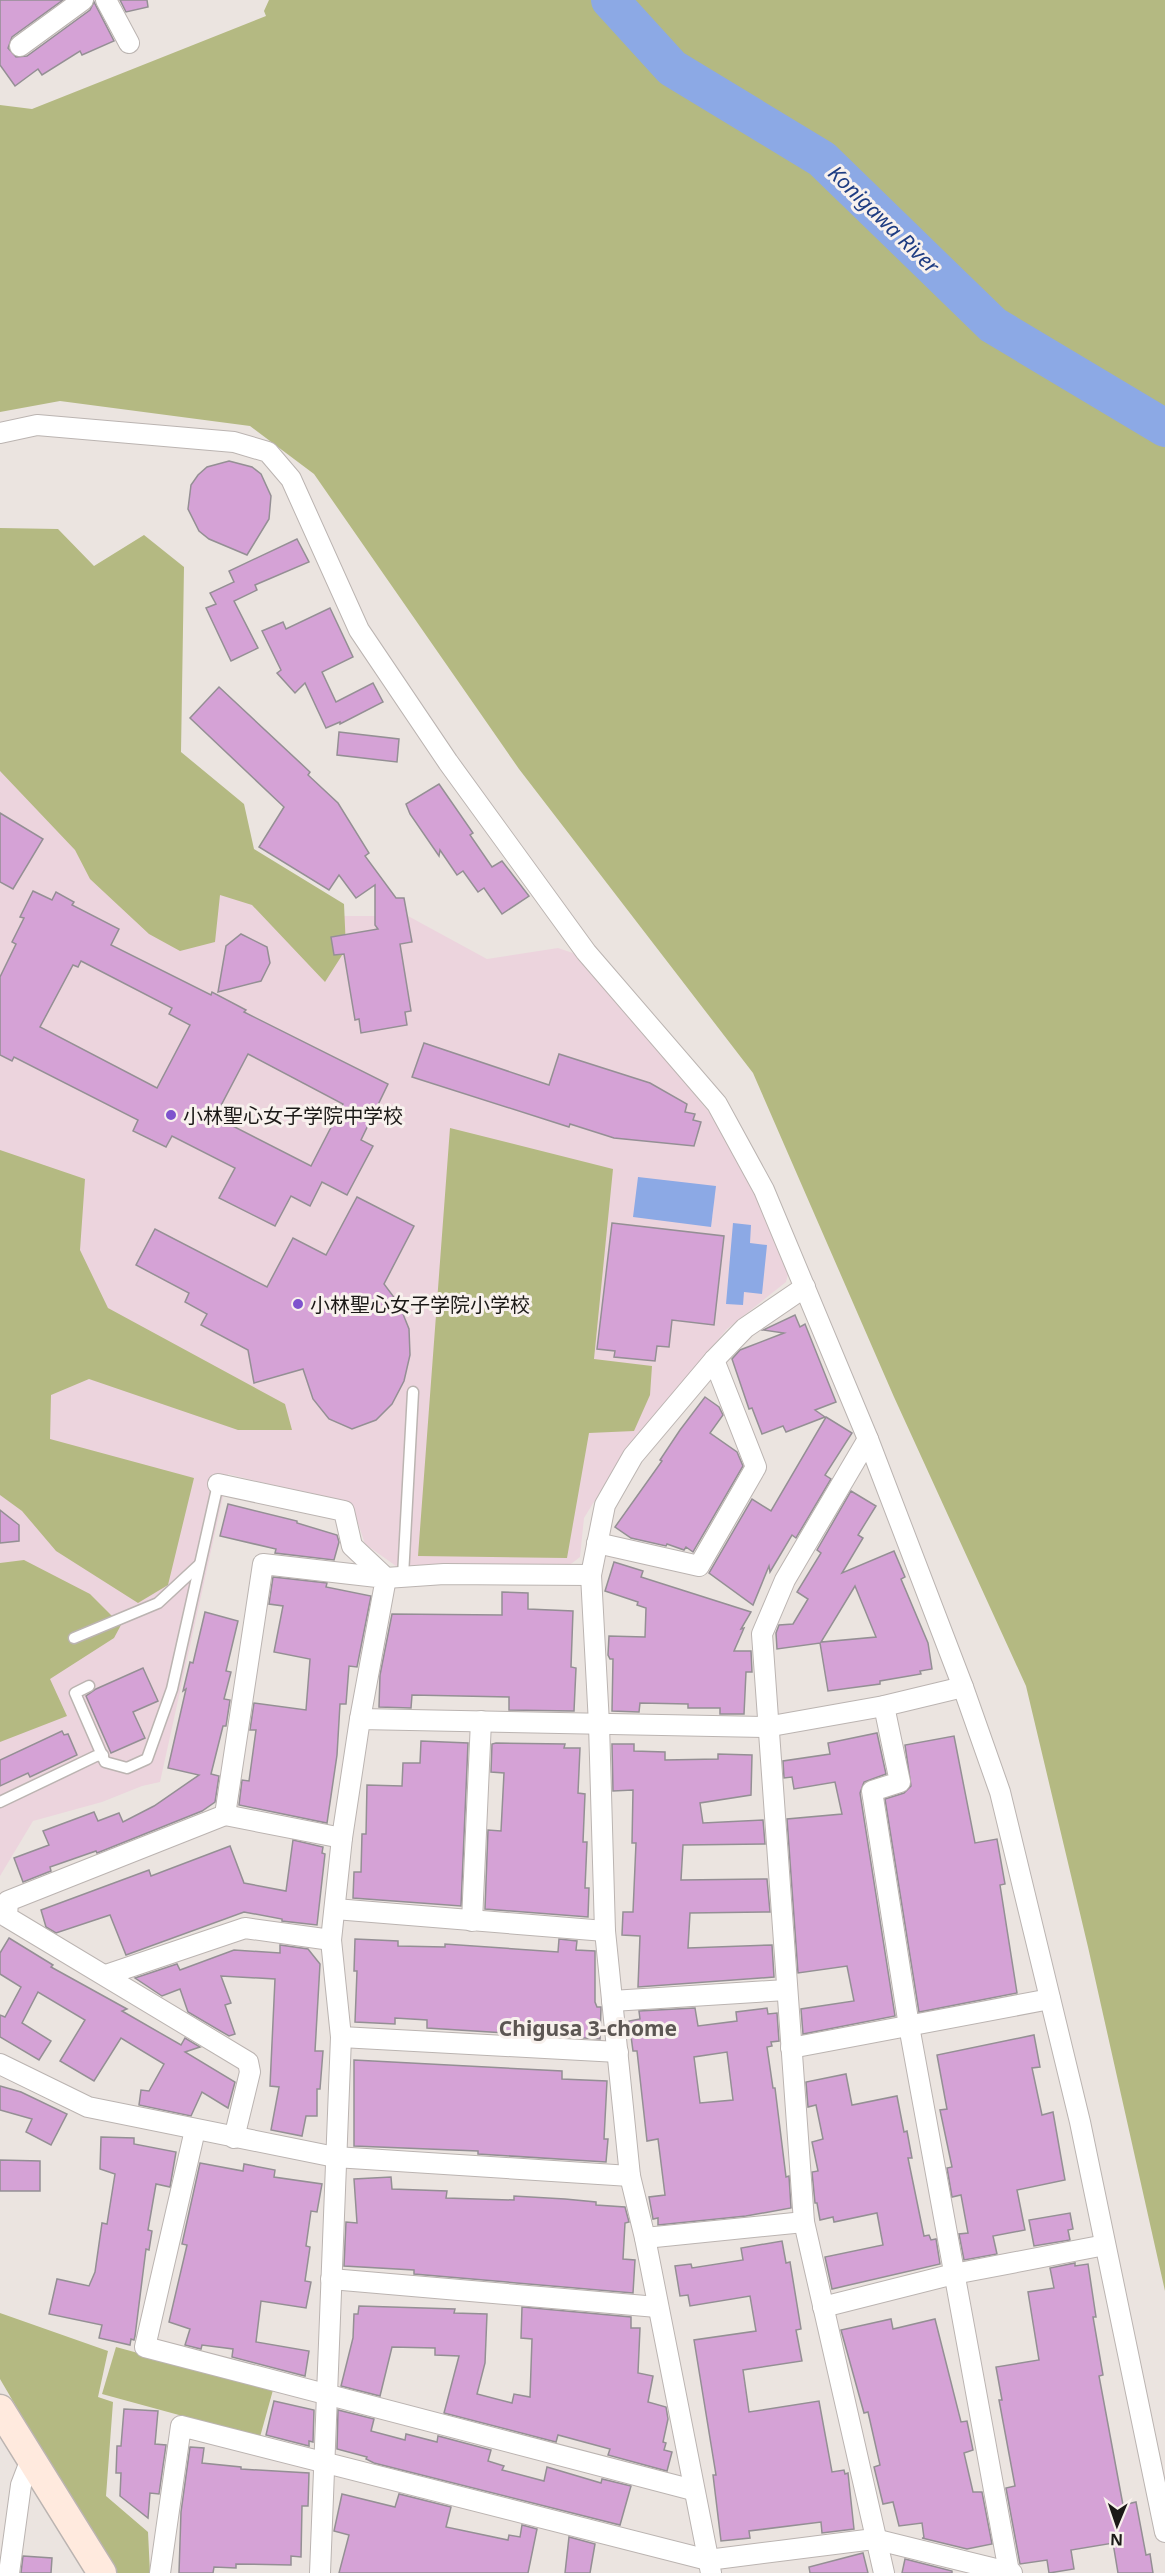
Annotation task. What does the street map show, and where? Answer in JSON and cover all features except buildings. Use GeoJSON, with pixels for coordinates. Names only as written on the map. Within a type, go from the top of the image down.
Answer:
{"type":"FeatureCollection","features":[{"type":"Feature","properties":{"kind":"street"},"geometry":{"type":"LineString","coordinates":[[20,46],[83,0]]}},
{"type":"Feature","properties":{"kind":"street"},"geometry":{"type":"LineString","coordinates":[[106,0],[129,44]]}},
{"type":"Feature","properties":{"kind":"street"},"geometry":{"type":"LineString","coordinates":[[0,433],[37,425],[234,442],[268,452],[291,479],[359,630],[448,762],[586,952],[717,1104],[764,1190],[868,1439],[963,1687],[1000,1792],[1080,2122],[1165,2532]]}},
{"type":"Feature","properties":{"kind":"street"},"geometry":{"type":"LineString","coordinates":[[710,2566],[693,2490],[645,2238],[630,2176],[605,1931],[599,1724],[591,1575],[604,1505],[633,1456],[714,1360],[745,1328],[805,1287]]}},
{"type":"Feature","properties":{"kind":"street"},"geometry":{"type":"LineString","coordinates":[[597,1543],[699,1566],[756,1467],[714,1360]]}},
{"type":"Feature","properties":{"kind":"street"},"geometry":{"type":"LineString","coordinates":[[868,1439],[786,1580],[762,1634],[766,1727],[804,2222],[874,2539],[884,2573]]}},
{"type":"Feature","properties":{"kind":"street"},"geometry":{"type":"LineString","coordinates":[[218,1484],[344,1511],[352,1546],[394,1577]]}},
{"type":"Feature","properties":{"kind":"street"},"geometry":{"type":"LineString","coordinates":[[225,1815],[263,1564],[394,1577],[444,1574],[591,1575]]}},
{"type":"Feature","properties":{"kind":"street"},"geometry":{"type":"LineString","coordinates":[[320,2573],[341,2037],[331,1940],[342,1838],[360,1719],[394,1577]]}},
{"type":"Feature","properties":{"kind":"street"},"geometry":{"type":"LineString","coordinates":[[360,1719],[766,1727],[884,1706],[963,1687]]}},
{"type":"Feature","properties":{"kind":"street"},"geometry":{"type":"LineString","coordinates":[[160,2573],[181,2426],[325,2461],[710,2566],[874,2539],[1011,2572],[909,2026],[872,1791],[900,1782],[884,1706]]}},
{"type":"Feature","properties":{"kind":"street"},"geometry":{"type":"LineString","coordinates":[[472,1921],[481,1721]]}},
{"type":"Feature","properties":{"kind":"street"},"geometry":{"type":"LineString","coordinates":[[234,2138],[250,2072],[248,2062],[7,1917],[8,1901],[225,1815],[342,1838]]}},
{"type":"Feature","properties":{"kind":"street"},"geometry":{"type":"LineString","coordinates":[[335,1909],[605,1931]]}},
{"type":"Feature","properties":{"kind":"street"},"geometry":{"type":"LineString","coordinates":[[106,1975],[246,1928],[331,1940]]}},
{"type":"Feature","properties":{"kind":"street"},"geometry":{"type":"LineString","coordinates":[[612,2001],[786,1990]]}},
{"type":"Feature","properties":{"kind":"street"},"geometry":{"type":"LineString","coordinates":[[791,2048],[1050,1999]]}},
{"type":"Feature","properties":{"kind":"street"},"geometry":{"type":"LineString","coordinates":[[341,2037],[618,2052]]}},
{"type":"Feature","properties":{"kind":"street"},"geometry":{"type":"LineString","coordinates":[[0,2064],[87,2107],[335,2157],[630,2176]]}},
{"type":"Feature","properties":{"kind":"street"},"geometry":{"type":"LineString","coordinates":[[195,2130],[146,2347],[693,2490]]}},
{"type":"Feature","properties":{"kind":"street"},"geometry":{"type":"LineString","coordinates":[[645,2238],[804,2222]]}},
{"type":"Feature","properties":{"kind":"street"},"geometry":{"type":"LineString","coordinates":[[823,2307],[954,2274],[1105,2246]]}},
{"type":"Feature","properties":{"kind":"street"},"geometry":{"type":"LineString","coordinates":[[330,2279],[657,2307]]}},
{"type":"Feature","properties":{"kind":"street"},"geometry":{"type":"LineString","coordinates":[[0,2409],[102,2573]]}},
{"type":"Feature","properties":{"kind":"street"},"geometry":{"type":"LineString","coordinates":[[9,2573],[21,2485],[31,2459]]}},
{"type":"Feature","properties":{"kind":"lane"},"geometry":{"type":"LineString","coordinates":[[394,1577],[413,1392]]}},
{"type":"Feature","properties":{"kind":"lane"},"geometry":{"type":"LineString","coordinates":[[90,1686],[75,1693],[105,1762],[128,1768],[147,1759],[172,1689],[218,1484]]}},
{"type":"Feature","properties":{"kind":"lane"},"geometry":{"type":"LineString","coordinates":[[74,1638],[158,1603],[199,1565]]}},
{"type":"Feature","properties":{"kind":"lane"},"geometry":{"type":"LineString","coordinates":[[0,1802],[96,1756],[103,1755]]}},
{"type":"Feature","properties":{"kind":"shaded area"},"geometry":{"type":"Polygon","coordinates":[[[0,719],[264,908],[346,916],[408,916],[487,959],[558,948],[579,955],[723,1129],[791,1263],[786,1282],[727,1329],[626,1450],[584,1518],[580,1557],[567,1567],[396,1566],[365,1544],[352,1505],[228,1474],[160,1782],[142,1786],[102,1802],[33,1821],[0,1876],[0,719]]]}},
{"type":"Feature","properties":{"kind":"green space"},"geometry":{"type":"Polygon","coordinates":[[[269,0],[1165,0],[1165,2291],[1088,1947],[1026,1686],[894,1397],[753,1073],[519,769],[314,474],[250,426],[60,401],[0,412],[0,105],[32,109],[266,16],[264,11],[269,0]]]}},
{"type":"Feature","properties":{"kind":"green space"},"geometry":{"type":"Polygon","coordinates":[[[0,528],[58,529],[94,566],[144,535],[184,567],[181,752],[244,804],[254,849],[344,904],[346,949],[325,982],[252,905],[220,895],[215,942],[180,951],[149,934],[90,879],[75,850],[0,771],[0,528]]]}},
{"type":"Feature","properties":{"kind":"green space"},"geometry":{"type":"Polygon","coordinates":[[[450,1128],[613,1169],[594,1359],[652,1366],[650,1395],[634,1431],[589,1433],[567,1558],[418,1556],[450,1128]]]}},
{"type":"Feature","properties":{"kind":"green space"},"geometry":{"type":"Polygon","coordinates":[[[0,1150],[85,1179],[80,1250],[108,1308],[285,1404],[292,1430],[238,1430],[89,1379],[51,1395],[50,1439],[194,1478],[168,1585],[138,1603],[56,1551],[22,1511],[0,1495],[0,1150]]]}},
{"type":"Feature","properties":{"kind":"green space"},"geometry":{"type":"Polygon","coordinates":[[[24,1560],[90,1594],[121,1625],[114,1638],[50,1679],[67,1716],[0,1742],[0,1563],[24,1560]]]}},
{"type":"Feature","properties":{"kind":"green space"},"geometry":{"type":"Polygon","coordinates":[[[0,2313],[108,2351],[98,2397],[113,2402],[106,2496],[148,2532],[150,2573],[114,2573],[0,2379],[0,2313]]]}},
{"type":"Feature","properties":{"kind":"green space"},"geometry":{"type":"Polygon","coordinates":[[[116,2347],[273,2390],[260,2437],[102,2394],[116,2347]]]}},
{"type":"Feature","properties":{"kind":"water"},"geometry":{"type":"Polygon","coordinates":[[[638,1177],[716,1186],[711,1227],[633,1217],[638,1177]]]}},
{"type":"Feature","properties":{"kind":"water"},"geometry":{"type":"Polygon","coordinates":[[[733,1223],[751,1225],[750,1243],[767,1245],[762,1294],[744,1292],[743,1305],[726,1304],[733,1223]]]}},
{"type":"Feature","properties":{"kind":"waterway","name":"Konigawa River"},"geometry":{"type":"LineString","coordinates":[[610,0],[672,68],[822,159],[993,325],[1165,428]]}},
{"type":"Feature","properties":{"kind":"place","name":"小林聖心女子学院中学校"},"geometry":{"type":"Point","coordinates":[171,1115]}},
{"type":"Feature","properties":{"kind":"place","name":"小林聖心女子学院小学校"},"geometry":{"type":"Point","coordinates":[298,1304]}},
{"type":"Feature","properties":{"kind":"district","name":"Chigusa 3-chome"},"geometry":{"type":"Point","coordinates":[588,2028]}}]}
